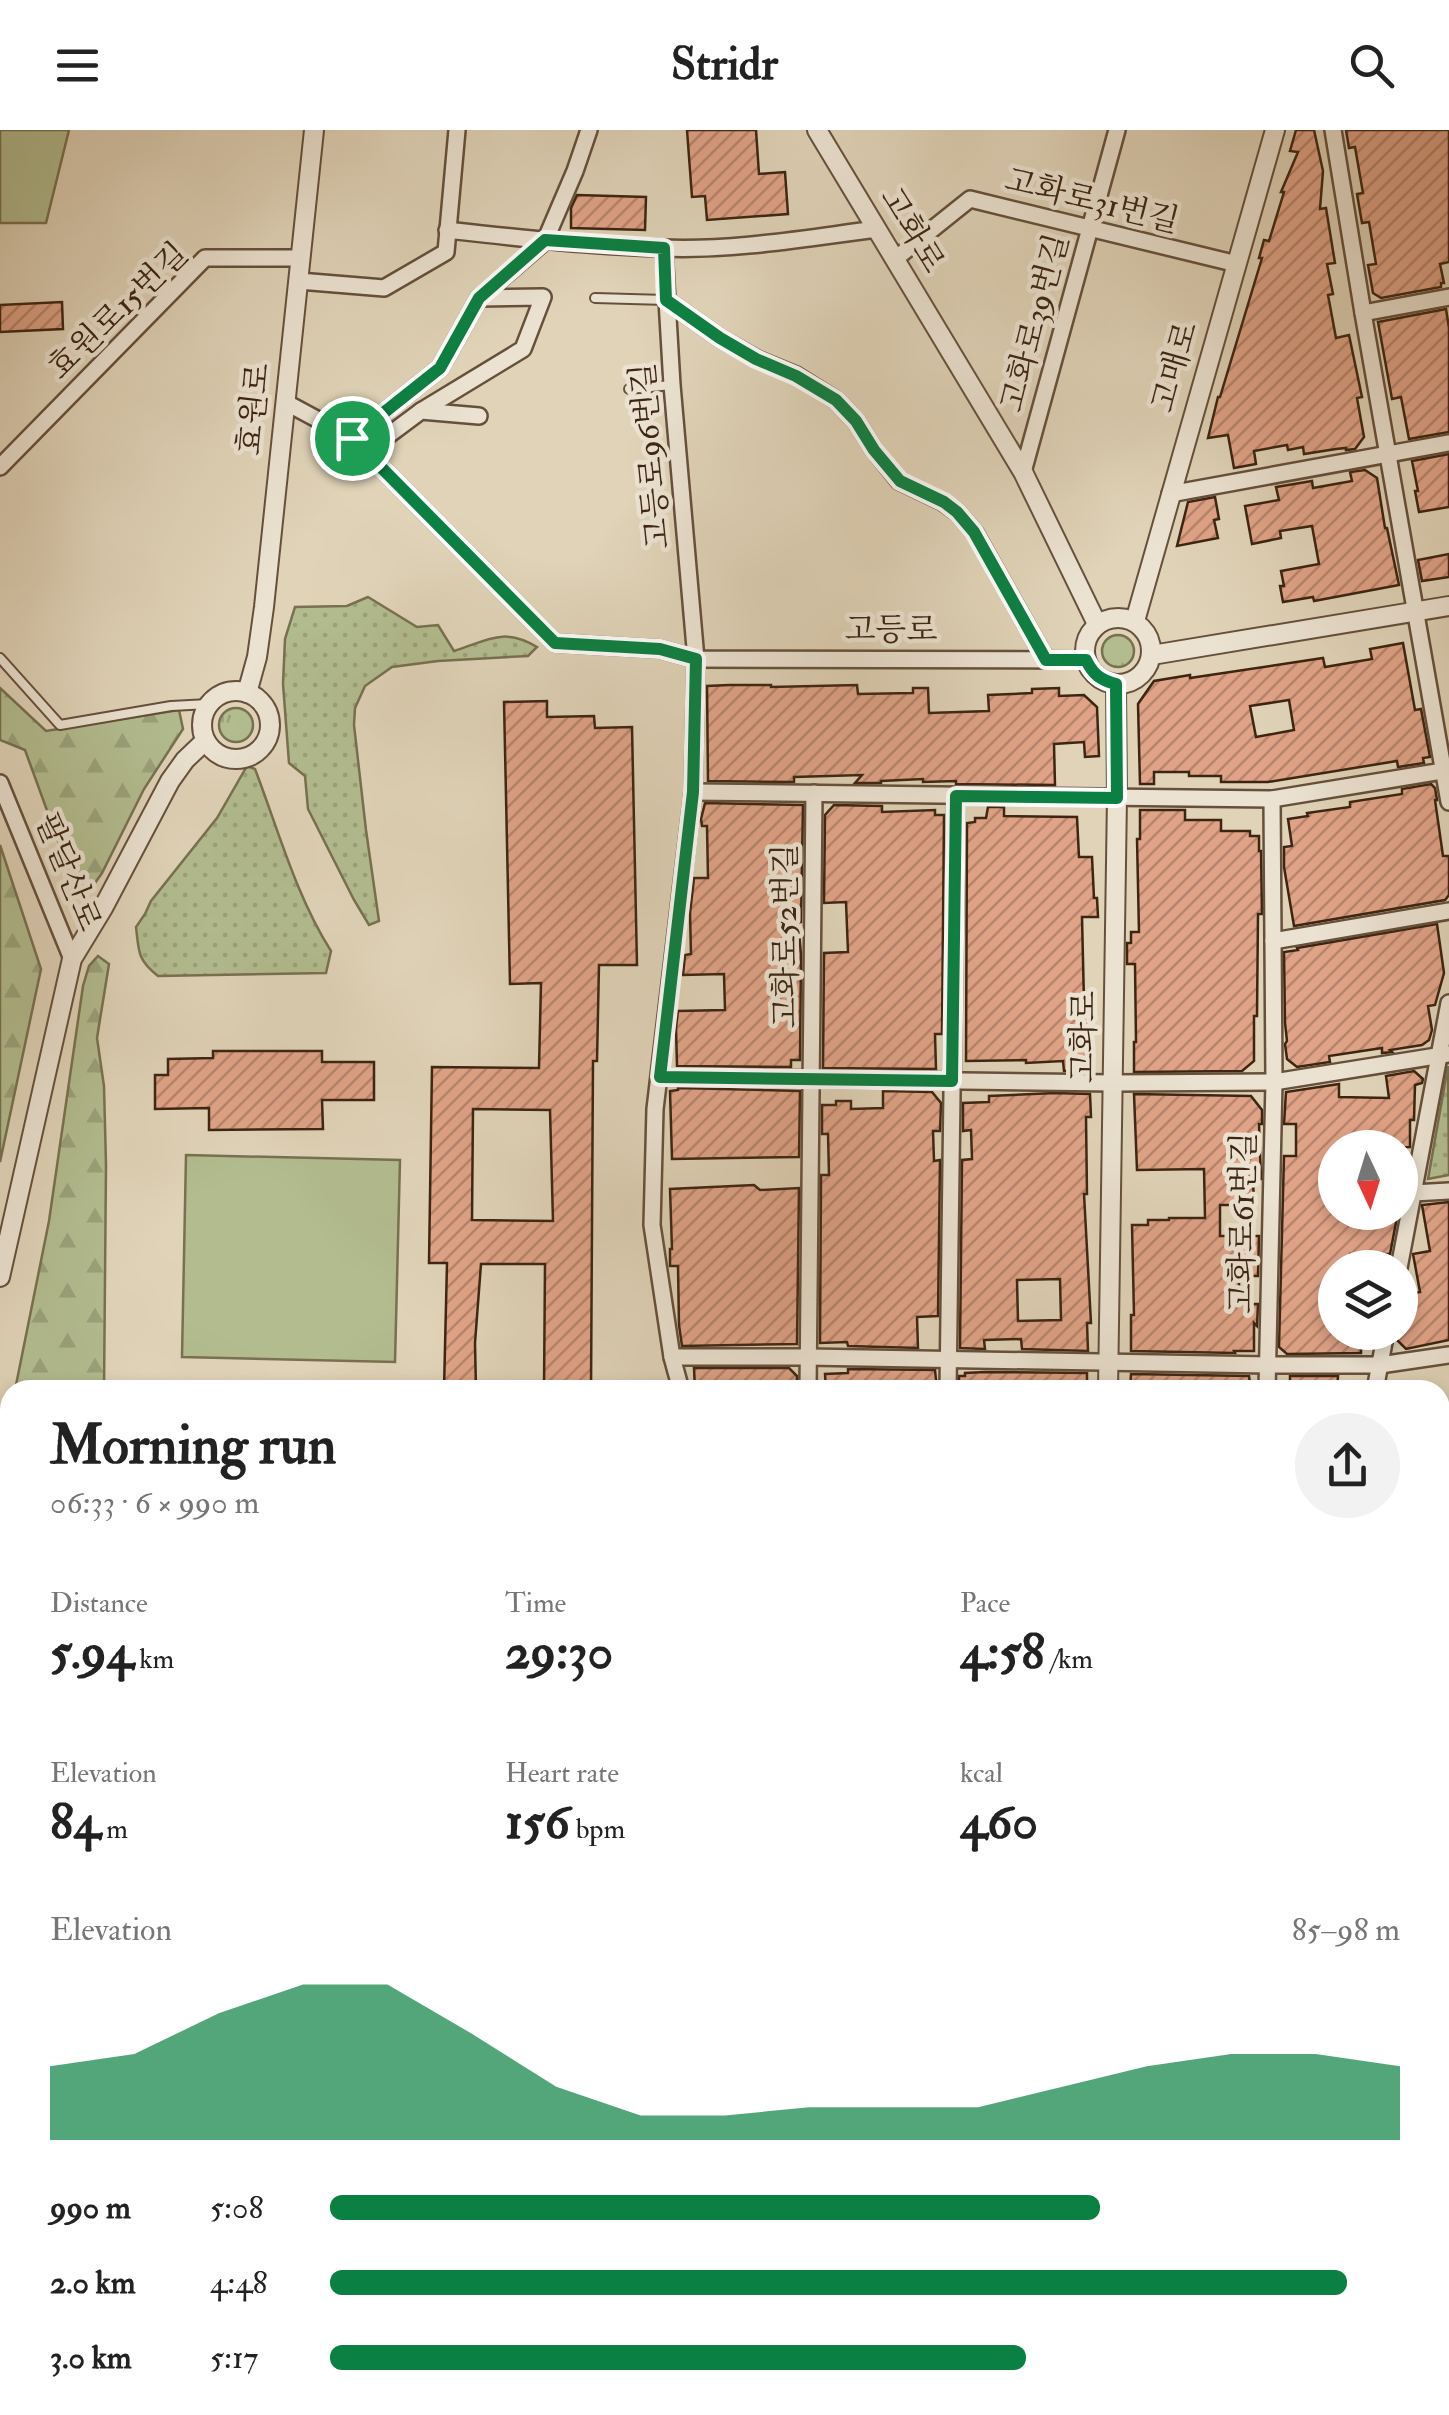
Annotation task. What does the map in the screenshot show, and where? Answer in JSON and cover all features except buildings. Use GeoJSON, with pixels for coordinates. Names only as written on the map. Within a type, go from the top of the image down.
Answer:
{"type":"FeatureCollection","features":[{"type":"Feature","properties":{"kind":"street","name":"효원로"},"geometry":{"type":"LineString","coordinates":[[247,693],[258,657],[264,607],[314,130]]}},
{"type":"Feature","properties":{"kind":"street"},"geometry":{"type":"LineString","coordinates":[[299,281],[384,288],[446,252],[457,130]]}},
{"type":"Feature","properties":{"kind":"street"},"geometry":{"type":"LineString","coordinates":[[352,438],[440,368],[479,298],[545,240],[589,130]]}},
{"type":"Feature","properties":{"kind":"street","name":"고화로39번길"},"geometry":{"type":"LineString","coordinates":[[1023,472],[1117,130]]}},
{"type":"Feature","properties":{"kind":"street","name":"고매로"},"geometry":{"type":"LineString","coordinates":[[1135,621],[1276,130]]}},
{"type":"Feature","properties":{"kind":"street"},"geometry":{"type":"LineString","coordinates":[[1333,130],[1449,802]]}},
{"type":"Feature","properties":{"kind":"street","name":"고화로"},"geometry":{"type":"LineString","coordinates":[[821,131],[1023,472],[1097,624]]}},
{"type":"Feature","properties":{"kind":"street","name":"고화로31번길"},"geometry":{"type":"LineString","coordinates":[[895,259],[970,199],[1236,264]]}},
{"type":"Feature","properties":{"kind":"street"},"geometry":{"type":"LineString","coordinates":[[448,230],[664,248],[777,242],[876,229]]}},
{"type":"Feature","properties":{"kind":"street","name":"고등로96번길"},"geometry":{"type":"LineString","coordinates":[[664,248],[696,659],[693,792],[655,1109],[652,1225],[679,1380]]}},
{"type":"Feature","properties":{"kind":"street","name":"효원로15번길"},"geometry":{"type":"LineString","coordinates":[[0,467],[205,258],[301,258]]}},
{"type":"Feature","properties":{"kind":"street"},"geometry":{"type":"LineString","coordinates":[[1363,313],[1449,296]]}},
{"type":"Feature","properties":{"kind":"street"},"geometry":{"type":"LineString","coordinates":[[366,452],[421,412],[523,349],[544,297],[479,298]]}},
{"type":"Feature","properties":{"kind":"street"},"geometry":{"type":"LineString","coordinates":[[666,300],[720,338],[836,400],[900,481],[957,512],[974,532],[1046,660]]}},
{"type":"Feature","properties":{"kind":"street","name":"고등로"},"geometry":{"type":"LineString","coordinates":[[284,402],[352,438],[555,643],[660,649],[696,659],[1086,660]]}},
{"type":"Feature","properties":{"kind":"street"},"geometry":{"type":"LineString","coordinates":[[421,412],[480,416]]}},
{"type":"Feature","properties":{"kind":"street"},"geometry":{"type":"LineString","coordinates":[[1170,494],[1449,443]]}},
{"type":"Feature","properties":{"kind":"street"},"geometry":{"type":"LineString","coordinates":[[1152,655],[1449,606]]}},
{"type":"Feature","properties":{"kind":"street"},"geometry":{"type":"LineString","coordinates":[[1109,618],[1135,621],[1151,642],[1148,667],[1127,683],[1102,680],[1086,660],[1089,634],[1109,618]]}},
{"type":"Feature","properties":{"kind":"street","name":"고화로"},"geometry":{"type":"LineString","coordinates":[[1108,1380],[1116,684]]}},
{"type":"Feature","properties":{"kind":"street"},"geometry":{"type":"LineString","coordinates":[[228,692],[247,693],[266,710],[270,732],[259,751],[250,757],[227,758],[217,754],[206,741],[201,725],[204,714],[209,704],[228,692]]}},
{"type":"Feature","properties":{"kind":"street"},"geometry":{"type":"LineString","coordinates":[[72,959],[170,781],[206,741]]}},
{"type":"Feature","properties":{"kind":"street"},"geometry":{"type":"LineString","coordinates":[[693,792],[1272,799],[1446,770]]}},
{"type":"Feature","properties":{"kind":"street","name":"팔달산로"},"geometry":{"type":"LineString","coordinates":[[0,783],[72,959],[0,1277]]}},
{"type":"Feature","properties":{"kind":"street","name":"고화로52번길"},"geometry":{"type":"LineString","coordinates":[[808,1380],[814,793]]}},
{"type":"Feature","properties":{"kind":"street"},"geometry":{"type":"LineString","coordinates":[[948,1380],[956,796]]}},
{"type":"Feature","properties":{"kind":"street","name":"고화로61번길"},"geometry":{"type":"LineString","coordinates":[[1267,1380],[1274,1082],[1272,799]]}},
{"type":"Feature","properties":{"kind":"street"},"geometry":{"type":"LineString","coordinates":[[1273,941],[1449,911]]}},
{"type":"Feature","properties":{"kind":"street"},"geometry":{"type":"LineString","coordinates":[[1418,1171],[1444,1055],[1449,1004]]}},
{"type":"Feature","properties":{"kind":"street"},"geometry":{"type":"LineString","coordinates":[[660,1077],[1274,1082],[1444,1055]]}},
{"type":"Feature","properties":{"kind":"street"},"geometry":{"type":"LineString","coordinates":[[1418,1193],[1449,1191]]}},
{"type":"Feature","properties":{"kind":"street"},"geometry":{"type":"LineString","coordinates":[[1377,1380],[1383,1350]]}},
{"type":"Feature","properties":{"kind":"street"},"geometry":{"type":"LineString","coordinates":[[672,1357],[1268,1366],[1380,1365],[1449,1355]]}},
{"type":"Feature","properties":{"kind":"lane"},"geometry":{"type":"LineString","coordinates":[[594,298],[666,300]]}},
{"type":"Feature","properties":{"kind":"lane"},"geometry":{"type":"LineString","coordinates":[[629,389],[672,385]]}},
{"type":"Feature","properties":{"kind":"lane"},"geometry":{"type":"LineString","coordinates":[[0,658],[60,725],[171,706],[209,704]]}},
{"type":"Feature","properties":{"kind":"green space"},"geometry":{"type":"Polygon","coordinates":[[[0,130],[69,130],[46,223],[0,223],[0,130]]]}},
{"type":"Feature","properties":{"kind":"green space"},"geometry":{"type":"Polygon","coordinates":[[[368,597],[417,627],[438,625],[454,651],[505,637],[537,647],[528,656],[392,667],[365,686],[355,708],[354,725],[379,921],[369,925],[308,809],[305,776],[289,763],[283,684],[285,639],[295,607],[347,606],[368,597]]]}},
{"type":"Feature","properties":{"kind":"green space"},"geometry":{"type":"Polygon","coordinates":[[[1118,635],[1129,640],[1134,651],[1129,662],[1118,667],[1107,662],[1102,651],[1107,640],[1118,635]]]}},
{"type":"Feature","properties":{"kind":"green space"},"geometry":{"type":"Polygon","coordinates":[[[0,688],[46,731],[179,710],[183,729],[144,789],[90,890],[76,890],[25,750],[0,740],[0,688]]]}},
{"type":"Feature","properties":{"kind":"green space"},"geometry":{"type":"Polygon","coordinates":[[[236,708],[248,713],[253,725],[248,737],[236,742],[224,737],[219,725],[224,713],[236,708]]]}},
{"type":"Feature","properties":{"kind":"green space"},"geometry":{"type":"Polygon","coordinates":[[[247,766],[255,769],[298,885],[331,951],[326,973],[158,976],[143,960],[136,927],[151,901],[217,818],[247,766]]]}},
{"type":"Feature","properties":{"kind":"green space"},"geometry":{"type":"Polygon","coordinates":[[[0,845],[41,969],[0,1162],[0,845]]]}},
{"type":"Feature","properties":{"kind":"green space"},"geometry":{"type":"Polygon","coordinates":[[[98,956],[109,964],[97,1038],[104,1086],[106,1165],[104,1380],[17,1380],[49,1221],[89,966],[98,956]]]}},
{"type":"Feature","properties":{"kind":"green space"},"geometry":{"type":"Polygon","coordinates":[[[1448,1066],[1449,1175],[1428,1179],[1448,1066]]]}},
{"type":"Feature","properties":{"kind":"green space"},"geometry":{"type":"Polygon","coordinates":[[[186,1155],[400,1160],[395,1362],[182,1357],[186,1155]]]}},
{"type":"Feature","properties":{"kind":"route"},"geometry":{"type":"LineString","coordinates":[[545,240],[664,248],[666,300],[720,338],[836,400],[900,481],[957,512],[974,532],[1046,660],[1086,660],[1102,680],[1116,684],[1117,798],[956,796],[952,1081],[660,1077],[693,792],[696,659],[660,649],[555,643],[352,438],[440,368],[479,298],[545,240]]}}]}
